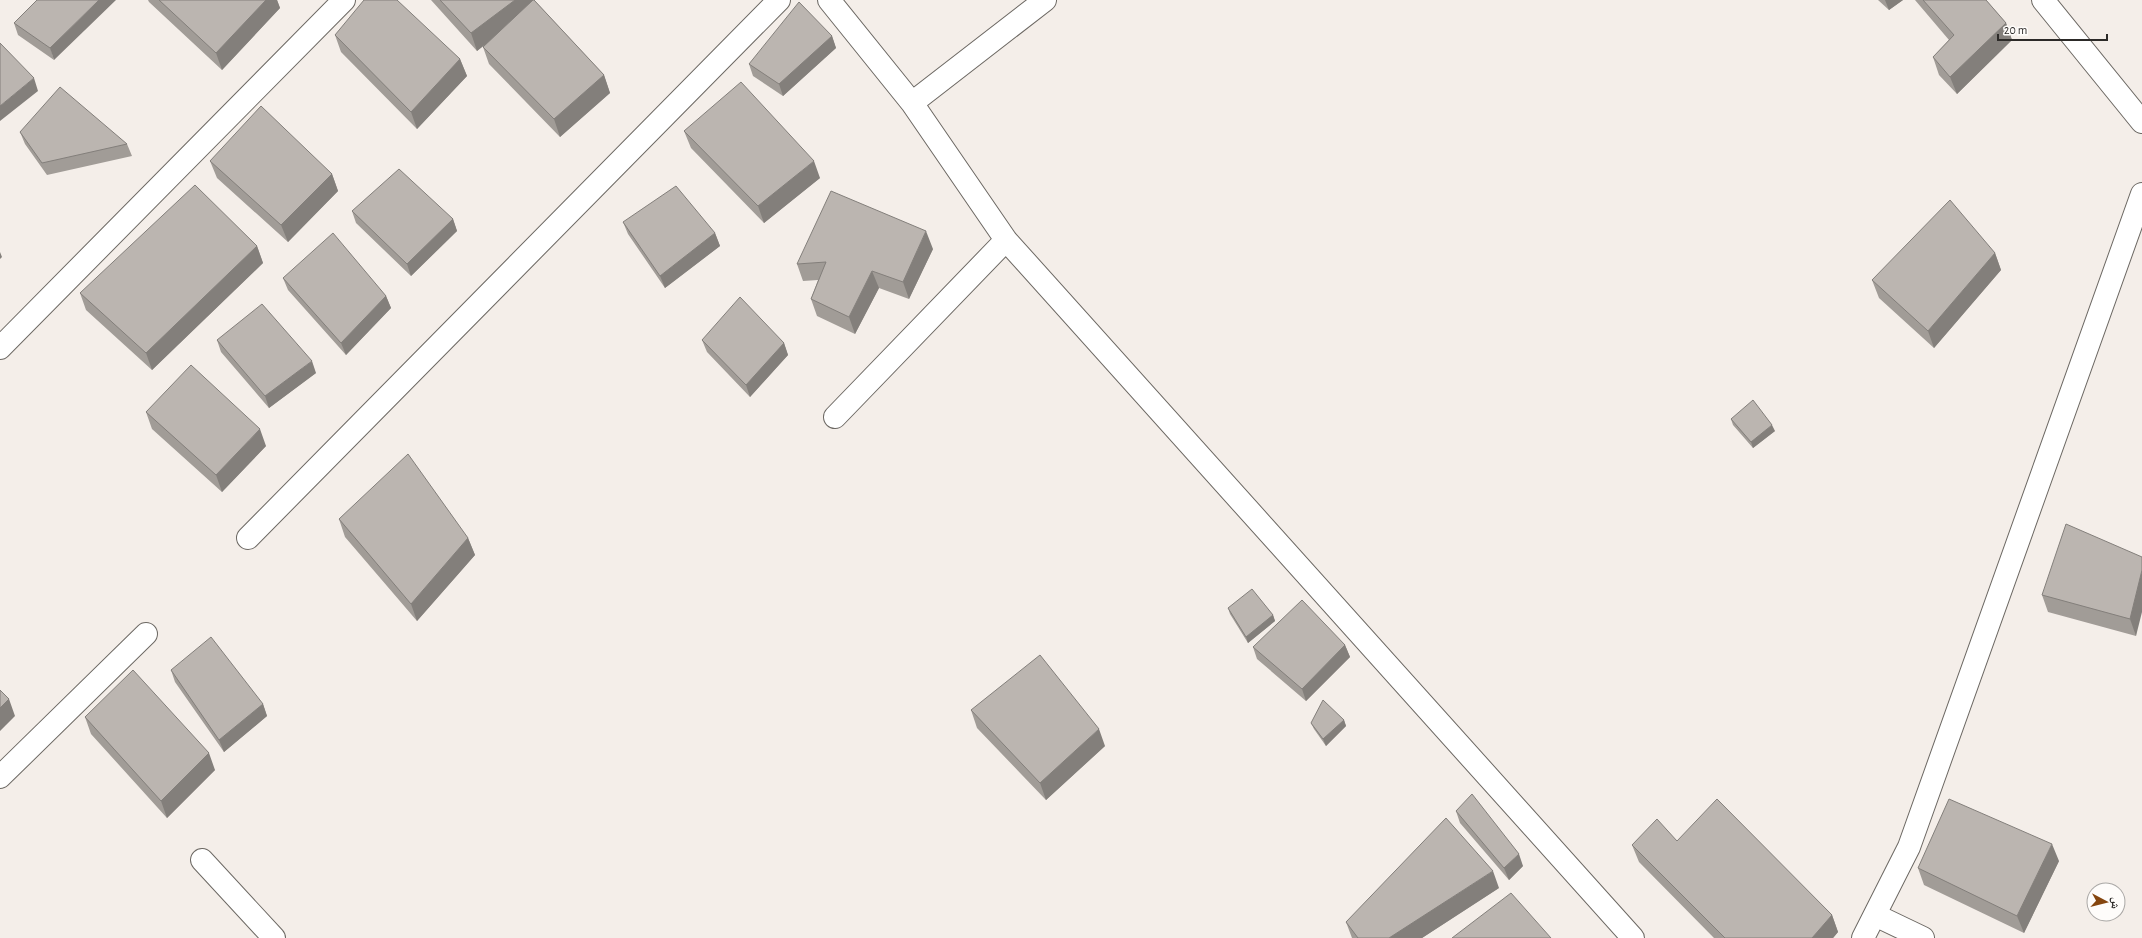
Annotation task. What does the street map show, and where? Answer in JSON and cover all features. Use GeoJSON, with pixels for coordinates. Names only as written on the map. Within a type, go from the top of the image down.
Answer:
{"type":"FeatureCollection","features":[{"type":"Feature","properties":{"kind":"street"},"geometry":{"type":"LineString","coordinates":[[0,348],[344,0]]}},
{"type":"Feature","properties":{"kind":"street"},"geometry":{"type":"LineString","coordinates":[[248,538],[779,0]]}},
{"type":"Feature","properties":{"kind":"street"},"geometry":{"type":"LineString","coordinates":[[829,0],[912,103],[1006,240],[1633,938]]}},
{"type":"Feature","properties":{"kind":"street"},"geometry":{"type":"LineString","coordinates":[[912,103],[1045,0]]}},
{"type":"Feature","properties":{"kind":"street"},"geometry":{"type":"LineString","coordinates":[[2042,0],[2142,122]]}},
{"type":"Feature","properties":{"kind":"street"},"geometry":{"type":"LineString","coordinates":[[1863,938],[1909,847],[2142,194]]}},
{"type":"Feature","properties":{"kind":"street"},"geometry":{"type":"LineString","coordinates":[[835,417],[1006,240]]}},
{"type":"Feature","properties":{"kind":"street"},"geometry":{"type":"LineString","coordinates":[[0,776],[146,634]]}},
{"type":"Feature","properties":{"kind":"street"},"geometry":{"type":"LineString","coordinates":[[202,860],[274,938]]}},
{"type":"Feature","properties":{"kind":"street"},"geometry":{"type":"LineString","coordinates":[[1875,915],[1923,938]]}},
{"type":"Feature","properties":{"kind":"building"},"geometry":{"type":"Polygon","coordinates":[[[37,0],[99,0],[50,48],[14,23],[37,0]]]}},
{"type":"Feature","properties":{"kind":"building"},"geometry":{"type":"Polygon","coordinates":[[[159,0],[266,0],[216,53],[159,0]]]}},
{"type":"Feature","properties":{"kind":"building"},"geometry":{"type":"Polygon","coordinates":[[[364,0],[397,0],[460,59],[411,112],[335,35],[364,0]]]}},
{"type":"Feature","properties":{"kind":"building"},"geometry":{"type":"Polygon","coordinates":[[[440,0],[515,0],[471,33],[440,0]]]}},
{"type":"Feature","properties":{"kind":"building"},"geometry":{"type":"Polygon","coordinates":[[[533,0],[604,75],[554,119],[483,47],[533,0]]]}},
{"type":"Feature","properties":{"kind":"building"},"geometry":{"type":"Polygon","coordinates":[[[1923,0],[1986,0],[2006,23],[1950,77],[1933,57],[1954,35],[1923,0]]]}},
{"type":"Feature","properties":{"kind":"building"},"geometry":{"type":"Polygon","coordinates":[[[799,2],[832,36],[779,84],[749,64],[799,2]]]}},
{"type":"Feature","properties":{"kind":"building"},"geometry":{"type":"Polygon","coordinates":[[[0,43],[34,78],[0,106],[0,43]]]}},
{"type":"Feature","properties":{"kind":"building"},"geometry":{"type":"Polygon","coordinates":[[[741,82],[814,161],[758,206],[684,131],[741,82]]]}},
{"type":"Feature","properties":{"kind":"building"},"geometry":{"type":"Polygon","coordinates":[[[60,87],[127,144],[42,163],[20,132],[60,87]]]}},
{"type":"Feature","properties":{"kind":"building"},"geometry":{"type":"Polygon","coordinates":[[[261,106],[332,174],[281,225],[210,161],[261,106]]]}},
{"type":"Feature","properties":{"kind":"building"},"geometry":{"type":"Polygon","coordinates":[[[399,169],[453,219],[407,264],[352,211],[399,169]]]}},
{"type":"Feature","properties":{"kind":"building"},"geometry":{"type":"Polygon","coordinates":[[[195,185],[257,246],[146,353],[80,293],[195,185]]]}},
{"type":"Feature","properties":{"kind":"building"},"geometry":{"type":"Polygon","coordinates":[[[676,186],[715,233],[660,276],[623,222],[676,186]]]}},
{"type":"Feature","properties":{"kind":"building"},"geometry":{"type":"Polygon","coordinates":[[[831,191],[926,231],[903,282],[872,271],[849,317],[811,299],[826,262],[797,264],[831,191]]]}},
{"type":"Feature","properties":{"kind":"building"},"geometry":{"type":"Polygon","coordinates":[[[1950,200],[1995,253],[1928,331],[1872,280],[1950,200]]]}},
{"type":"Feature","properties":{"kind":"building"},"geometry":{"type":"Polygon","coordinates":[[[333,233],[386,296],[341,343],[283,278],[333,233]]]}},
{"type":"Feature","properties":{"kind":"building"},"geometry":{"type":"Polygon","coordinates":[[[740,297],[784,343],[746,385],[702,340],[740,297]]]}},
{"type":"Feature","properties":{"kind":"building"},"geometry":{"type":"Polygon","coordinates":[[[262,304],[312,361],[265,396],[217,340],[262,304]]]}},
{"type":"Feature","properties":{"kind":"building"},"geometry":{"type":"Polygon","coordinates":[[[191,365],[260,429],[216,475],[146,412],[191,365]]]}},
{"type":"Feature","properties":{"kind":"building"},"geometry":{"type":"Polygon","coordinates":[[[1753,400],[1772,425],[1751,442],[1731,419],[1753,400]]]}},
{"type":"Feature","properties":{"kind":"building"},"geometry":{"type":"Polygon","coordinates":[[[408,454],[468,538],[411,604],[339,519],[408,454]]]}},
{"type":"Feature","properties":{"kind":"building"},"geometry":{"type":"Polygon","coordinates":[[[2066,524],[2142,557],[2142,570],[2130,619],[2042,595],[2066,524]]]}},
{"type":"Feature","properties":{"kind":"building"},"geometry":{"type":"Polygon","coordinates":[[[1252,589],[1273,615],[1246,637],[1228,608],[1252,589]]]}},
{"type":"Feature","properties":{"kind":"building"},"geometry":{"type":"Polygon","coordinates":[[[1302,600],[1345,645],[1302,689],[1253,647],[1302,600]]]}},
{"type":"Feature","properties":{"kind":"building"},"geometry":{"type":"Polygon","coordinates":[[[211,637],[263,704],[219,740],[171,670],[211,637]]]}},
{"type":"Feature","properties":{"kind":"building"},"geometry":{"type":"Polygon","coordinates":[[[1040,655],[1099,729],[1040,783],[971,710],[1040,655]]]}},
{"type":"Feature","properties":{"kind":"building"},"geometry":{"type":"Polygon","coordinates":[[[133,670],[209,753],[161,801],[85,717],[133,670]]]}},
{"type":"Feature","properties":{"kind":"building"},"geometry":{"type":"Polygon","coordinates":[[[0,690],[9,699],[0,708],[0,690]]]}},
{"type":"Feature","properties":{"kind":"building"},"geometry":{"type":"Polygon","coordinates":[[[1323,700],[1344,720],[1323,739],[1311,723],[1323,700]]]}},
{"type":"Feature","properties":{"kind":"building"},"geometry":{"type":"Polygon","coordinates":[[[1472,794],[1519,854],[1504,868],[1456,811],[1472,794]]]}},
{"type":"Feature","properties":{"kind":"building"},"geometry":{"type":"Polygon","coordinates":[[[1717,799],[1832,915],[1812,938],[1725,938],[1632,845],[1657,819],[1677,841],[1717,799]]]}},
{"type":"Feature","properties":{"kind":"building"},"geometry":{"type":"Polygon","coordinates":[[[1949,799],[2052,844],[2017,916],[1918,868],[1949,799]]]}},
{"type":"Feature","properties":{"kind":"building"},"geometry":{"type":"Polygon","coordinates":[[[1446,818],[1493,871],[1389,938],[1358,938],[1346,922],[1446,818]]]}},
{"type":"Feature","properties":{"kind":"building"},"geometry":{"type":"Polygon","coordinates":[[[1511,893],[1551,938],[1452,938],[1511,893]]]}}]}
